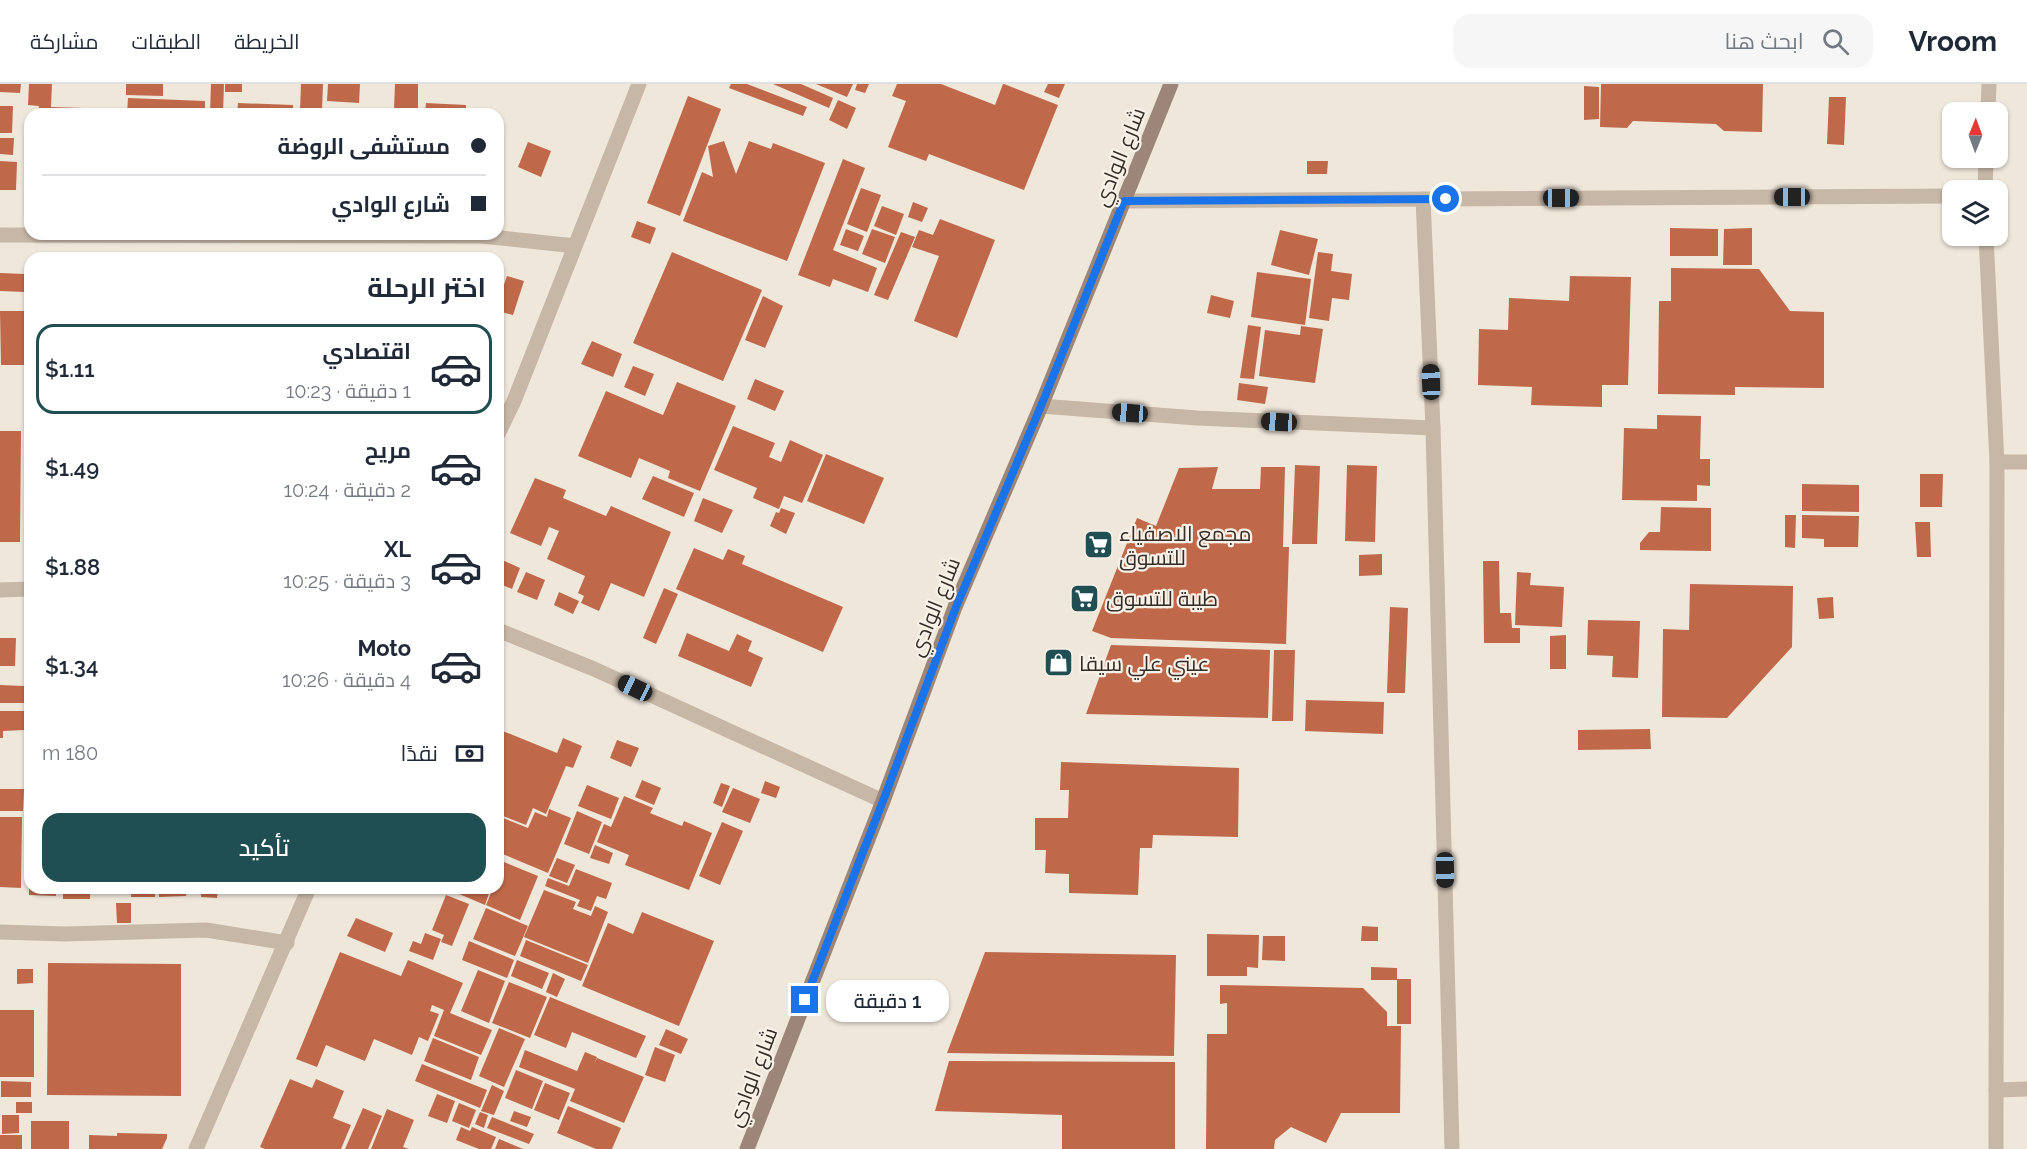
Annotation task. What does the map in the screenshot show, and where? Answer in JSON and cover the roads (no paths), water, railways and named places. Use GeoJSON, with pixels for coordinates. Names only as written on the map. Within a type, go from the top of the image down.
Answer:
{"type":"FeatureCollection","features":[{"type":"Feature","properties":{"kind":"main road","name":"شارع الوادي"},"geometry":{"type":"LineString","coordinates":[[747,1149],[956,607],[1041,406],[1172,84]]}},
{"type":"Feature","properties":{"kind":"street"},"geometry":{"type":"LineString","coordinates":[[504,421],[639,84]]}},
{"type":"Feature","properties":{"kind":"street"},"geometry":{"type":"LineString","coordinates":[[1988,102],[1989,84]]}},
{"type":"Feature","properties":{"kind":"street"},"geometry":{"type":"LineString","coordinates":[[1124,201],[1942,196]]}},
{"type":"Feature","properties":{"kind":"street"},"geometry":{"type":"LineString","coordinates":[[1423,199],[1433,428],[1452,1149]]}},
{"type":"Feature","properties":{"kind":"street"},"geometry":{"type":"LineString","coordinates":[[0,235],[24,235]]}},
{"type":"Feature","properties":{"kind":"street"},"geometry":{"type":"LineString","coordinates":[[504,238],[575,246]]}},
{"type":"Feature","properties":{"kind":"street"},"geometry":{"type":"LineString","coordinates":[[1986,246],[1997,462],[1996,1149]]}},
{"type":"Feature","properties":{"kind":"street"},"geometry":{"type":"LineString","coordinates":[[1041,406],[1197,418],[1433,428]]}},
{"type":"Feature","properties":{"kind":"street"},"geometry":{"type":"LineString","coordinates":[[1997,462],[2027,462]]}},
{"type":"Feature","properties":{"kind":"street"},"geometry":{"type":"LineString","coordinates":[[0,590],[24,589]]}},
{"type":"Feature","properties":{"kind":"street"},"geometry":{"type":"LineString","coordinates":[[504,632],[604,674],[883,801]]}},
{"type":"Feature","properties":{"kind":"street"},"geometry":{"type":"LineString","coordinates":[[196,1149],[306,894]]}},
{"type":"Feature","properties":{"kind":"street"},"geometry":{"type":"LineString","coordinates":[[0,932],[65,934],[206,930],[286,943]]}},
{"type":"Feature","properties":{"kind":"street"},"geometry":{"type":"LineString","coordinates":[[1996,1090],[2027,1089]]}},
{"type":"Feature","properties":{"kind":"place","name":"مجمع الاصفياء للتسوق"},"geometry":{"type":"Point","coordinates":[1098,545]}},
{"type":"Feature","properties":{"kind":"place","name":"طيبة للتسوق"},"geometry":{"type":"Point","coordinates":[1085,598]}},
{"type":"Feature","properties":{"kind":"place","name":"عيني علي سيقا"},"geometry":{"type":"Point","coordinates":[1058,663]}}]}
